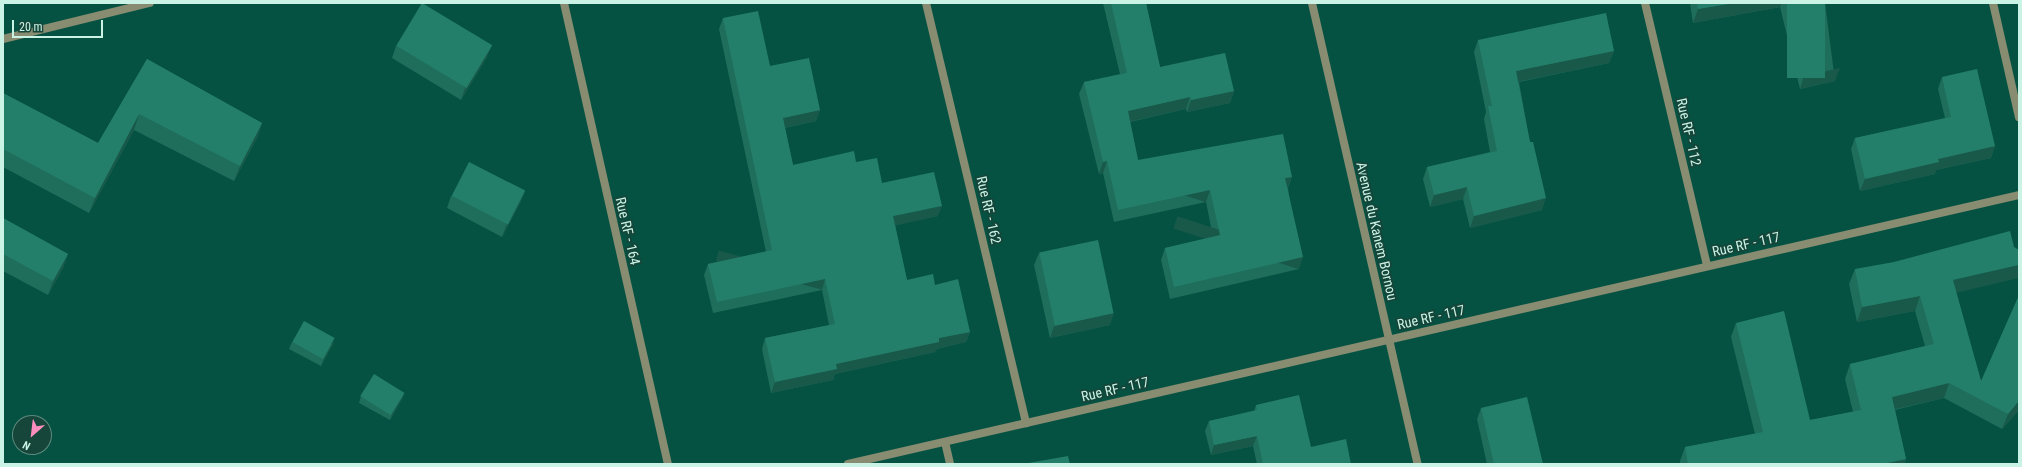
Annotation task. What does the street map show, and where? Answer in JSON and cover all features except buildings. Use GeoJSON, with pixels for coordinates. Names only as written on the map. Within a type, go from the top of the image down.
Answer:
{"type":"FeatureCollection","features":[{"type":"Feature","properties":{"kind":"street"},"geometry":{"type":"LineString","coordinates":[[3,39],[150,3]]}},
{"type":"Feature","properties":{"kind":"street","name":"Rue RF - 164"},"geometry":{"type":"LineString","coordinates":[[564,3],[668,464]]}},
{"type":"Feature","properties":{"kind":"street","name":"Rue RF - 162"},"geometry":{"type":"LineString","coordinates":[[926,3],[1026,423]]}},
{"type":"Feature","properties":{"kind":"street","name":"Avenue du Kanem Bornou"},"geometry":{"type":"LineString","coordinates":[[1312,3],[1418,464]]}},
{"type":"Feature","properties":{"kind":"street","name":"Rue RF - 112"},"geometry":{"type":"LineString","coordinates":[[1645,3],[1707,266]]}},
{"type":"Feature","properties":{"kind":"street"},"geometry":{"type":"LineString","coordinates":[[1993,3],[2019,117]]}},
{"type":"Feature","properties":{"kind":"street","name":"Rue RF - 117"},"geometry":{"type":"LineString","coordinates":[[848,464],[2019,195]]}},
{"type":"Feature","properties":{"kind":"street"},"geometry":{"type":"LineString","coordinates":[[945,442],[950,464]]}}]}
